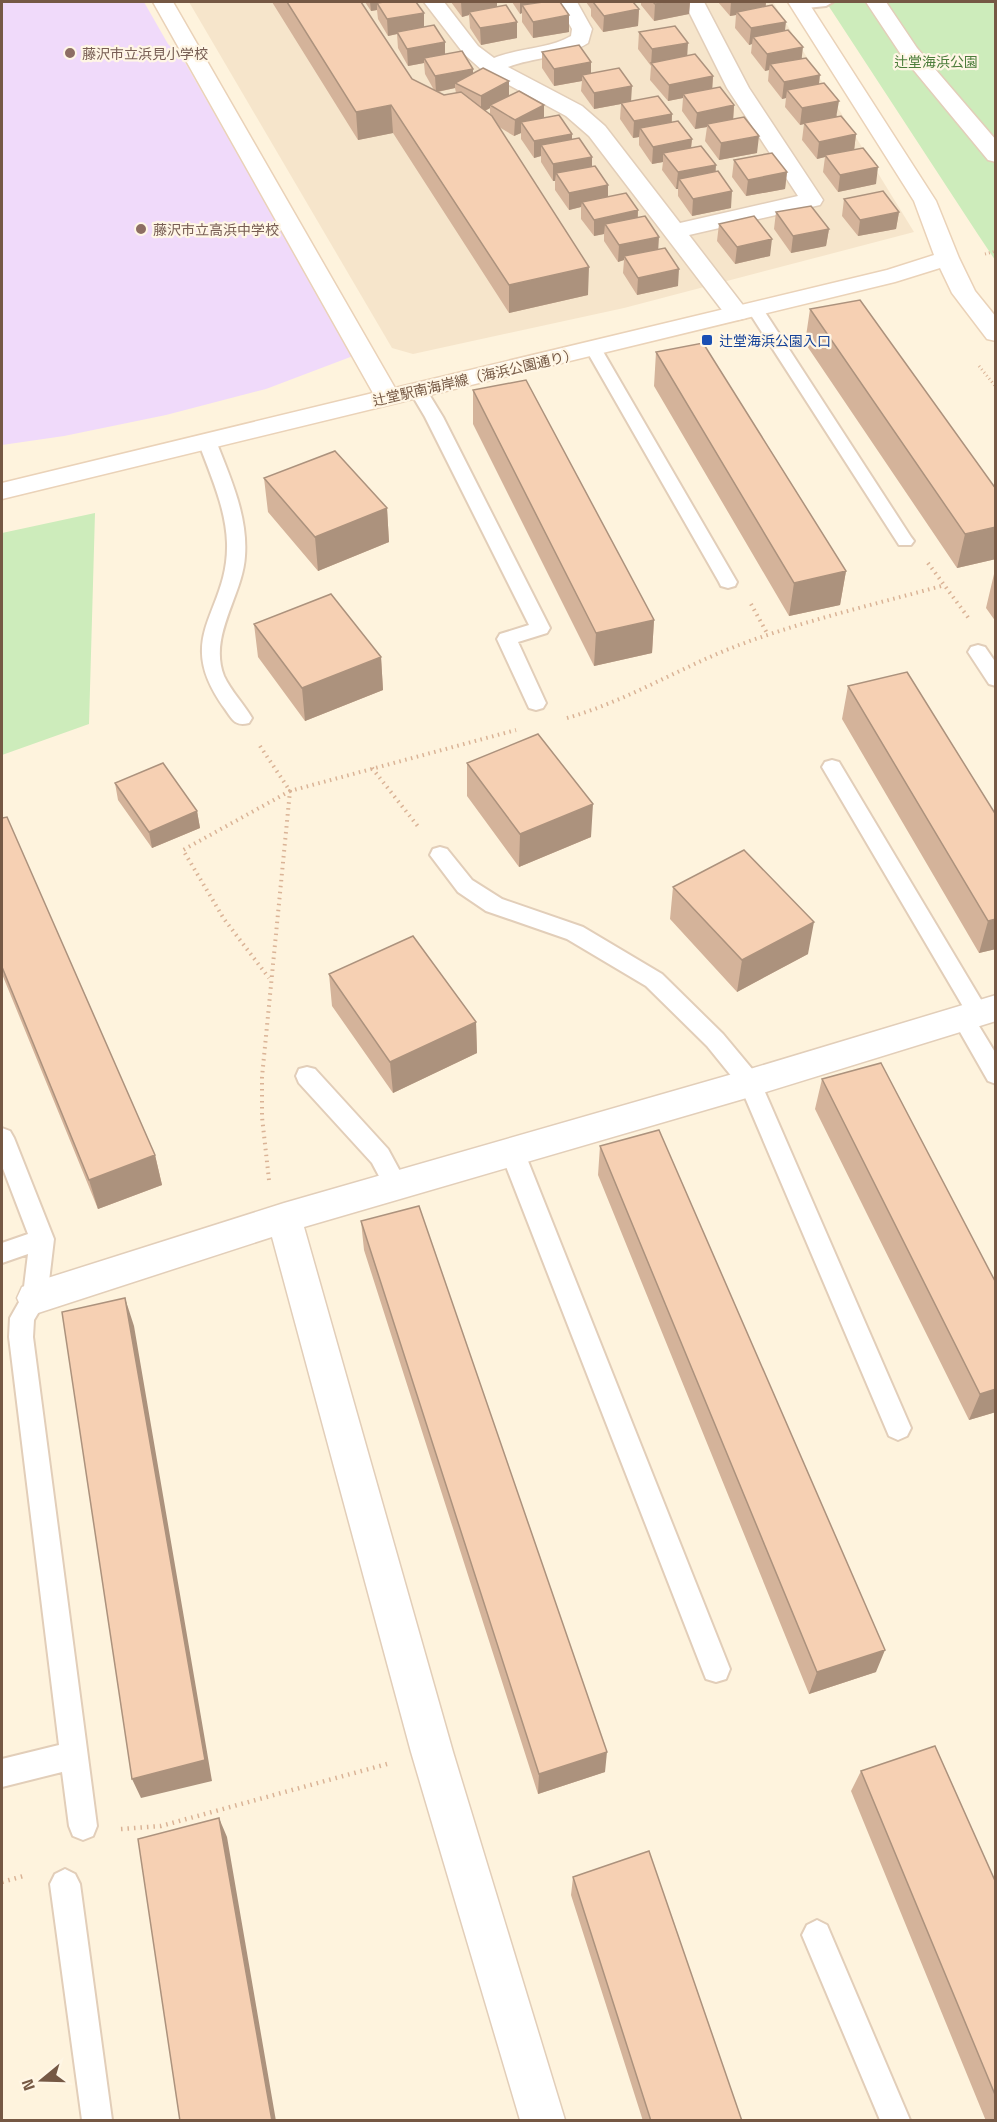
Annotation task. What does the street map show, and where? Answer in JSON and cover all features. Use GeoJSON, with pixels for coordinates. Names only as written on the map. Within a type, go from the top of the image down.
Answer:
{"type":"FeatureCollection","features":[{"type":"Feature","properties":{"kind":"street"},"geometry":{"type":"LineString","coordinates":[[163,2],[388,397]]}},
{"type":"Feature","properties":{"kind":"street"},"geometry":{"type":"LineString","coordinates":[[434,2],[471,50],[491,66],[574,111],[597,131],[674,231],[746,311]]}},
{"type":"Feature","properties":{"kind":"street"},"geometry":{"type":"LineString","coordinates":[[491,66],[517,56],[568,45],[581,39],[582,29],[567,2]]}},
{"type":"Feature","properties":{"kind":"street"},"geometry":{"type":"LineString","coordinates":[[674,231],[812,200],[738,88],[694,2]]}},
{"type":"Feature","properties":{"kind":"street"},"geometry":{"type":"LineString","coordinates":[[876,2],[909,52],[996,155]]}},
{"type":"Feature","properties":{"kind":"street"},"geometry":{"type":"LineString","coordinates":[[800,4],[925,201],[947,258],[964,293],[996,334]]}},
{"type":"Feature","properties":{"kind":"street","name":"辻堂駅南海岸線（海浜公園通り）"},"geometry":{"type":"LineString","coordinates":[[2,490],[746,311],[895,274],[947,258]]}},
{"type":"Feature","properties":{"kind":"street"},"geometry":{"type":"LineString","coordinates":[[35,1298],[284,1218],[750,1083],[979,1013]]}},
{"type":"Feature","properties":{"kind":"street"},"geometry":{"type":"LineString","coordinates":[[284,1218],[432,1752],[542,2121]]}},
{"type":"Feature","properties":{"kind":"lane"},"geometry":{"type":"LineString","coordinates":[[800,4],[826,2]]}},
{"type":"Feature","properties":{"kind":"lane"},"geometry":{"type":"LineString","coordinates":[[746,311],[905,541]]}},
{"type":"Feature","properties":{"kind":"lane"},"geometry":{"type":"LineString","coordinates":[[593,348],[728,582]]}},
{"type":"Feature","properties":{"kind":"lane"},"geometry":{"type":"LineString","coordinates":[[418,390],[434,417],[540,628],[507,639],[537,703]]}},
{"type":"Feature","properties":{"kind":"lane"},"geometry":{"type":"LineString","coordinates":[[207,441],[232,513],[236,555],[230,589],[212,638],[211,664],[220,687],[242,718]]}},
{"type":"Feature","properties":{"kind":"lane"},"geometry":{"type":"LineString","coordinates":[[978,652],[996,678]]}},
{"type":"Feature","properties":{"kind":"lane"},"geometry":{"type":"LineString","coordinates":[[832,767],[979,1013],[996,1075]]}},
{"type":"Feature","properties":{"kind":"lane"},"geometry":{"type":"LineString","coordinates":[[440,855],[465,886],[494,905],[575,933],[654,980],[715,1040],[750,1083],[898,1428]]}},
{"type":"Feature","properties":{"kind":"lane"},"geometry":{"type":"LineString","coordinates":[[307,1076],[380,1156],[396,1186]]}},
{"type":"Feature","properties":{"kind":"lane"},"geometry":{"type":"LineString","coordinates":[[2,1138],[42,1239],[35,1298],[22,1318],[21,1337],[82,1826]]}},
{"type":"Feature","properties":{"kind":"lane"},"geometry":{"type":"LineString","coordinates":[[512,1151],[717,1669]]}},
{"type":"Feature","properties":{"kind":"lane"},"geometry":{"type":"LineString","coordinates":[[2,1253],[42,1239]]}},
{"type":"Feature","properties":{"kind":"lane"},"geometry":{"type":"LineString","coordinates":[[2,1773],[74,1755]]}},
{"type":"Feature","properties":{"kind":"lane"},"geometry":{"type":"LineString","coordinates":[[64,1884],[97,2121]]}},
{"type":"Feature","properties":{"kind":"lane"},"geometry":{"type":"LineString","coordinates":[[817,1935],[896,2121]]}},
{"type":"Feature","properties":{"kind":"path"},"geometry":{"type":"LineString","coordinates":[[905,541],[916,546],[972,622],[978,652]]}},
{"type":"Feature","properties":{"kind":"path"},"geometry":{"type":"LineString","coordinates":[[565,719],[615,702],[709,657],[768,635],[945,585]]}},
{"type":"Feature","properties":{"kind":"path"},"geometry":{"type":"LineString","coordinates":[[242,718],[290,791],[262,1077],[262,1117],[269,1183]]}},
{"type":"Feature","properties":{"kind":"path"},"geometry":{"type":"LineString","coordinates":[[270,979],[224,919],[183,850],[290,791],[521,729]]}},
{"type":"Feature","properties":{"kind":"path"},"geometry":{"type":"LineString","coordinates":[[372,768],[440,855]]}},
{"type":"Feature","properties":{"kind":"path"},"geometry":{"type":"LineString","coordinates":[[118,1829],[161,1826],[432,1752]]}},
{"type":"Feature","properties":{"kind":"path"},"geometry":{"type":"LineString","coordinates":[[2,1882],[31,1874]]}},
{"type":"Feature","properties":{"kind":"shaded area","name":"藤沢市立高浜中学校"},"geometry":{"type":"Polygon","coordinates":[[[2,2],[144,2],[168,44],[183,59],[353,356],[266,389],[166,415],[64,436],[2,445],[2,2]]]}},
{"type":"Feature","properties":{"kind":"shaded area"},"geometry":{"type":"Polygon","coordinates":[[[189,2],[773,2],[914,232],[624,308],[413,354],[392,348],[189,2]]]}},
{"type":"Feature","properties":{"kind":"green space","name":"辻堂海浜公園"},"geometry":{"type":"Polygon","coordinates":[[[826,2],[995,2],[995,260],[977,233],[826,2]]]}},
{"type":"Feature","properties":{"kind":"green space"},"geometry":{"type":"Polygon","coordinates":[[[95,513],[89,724],[2,755],[2,533],[95,513]]]}},
{"type":"Feature","properties":{"kind":"building"},"geometry":{"type":"Polygon","coordinates":[[[287,2],[361,2],[412,79],[444,95],[461,92],[492,116],[589,267],[509,285],[391,105],[356,112],[287,2]]]}},
{"type":"Feature","properties":{"kind":"building"},"geometry":{"type":"Polygon","coordinates":[[[416,2],[424,13],[387,19],[377,3],[416,2]]]}},
{"type":"Feature","properties":{"kind":"building"},"geometry":{"type":"Polygon","coordinates":[[[560,2],[569,15],[533,22],[522,5],[560,2]]]}},
{"type":"Feature","properties":{"kind":"building"},"geometry":{"type":"Polygon","coordinates":[[[593,2],[633,2],[639,9],[604,16],[593,2]]]}},
{"type":"Feature","properties":{"kind":"building"},"geometry":{"type":"Polygon","coordinates":[[[506,5],[517,22],[480,28],[469,12],[506,5]]]}},
{"type":"Feature","properties":{"kind":"building"},"geometry":{"type":"Polygon","coordinates":[[[772,5],[786,22],[751,28],[737,12],[772,5]]]}},
{"type":"Feature","properties":{"kind":"building"},"geometry":{"type":"Polygon","coordinates":[[[434,25],[445,42],[407,49],[397,32],[434,25]]]}},
{"type":"Feature","properties":{"kind":"building"},"geometry":{"type":"Polygon","coordinates":[[[675,26],[688,43],[652,49],[639,32],[675,26]]]}},
{"type":"Feature","properties":{"kind":"building"},"geometry":{"type":"Polygon","coordinates":[[[788,30],[803,47],[767,54],[753,37],[788,30]]]}},
{"type":"Feature","properties":{"kind":"building"},"geometry":{"type":"Polygon","coordinates":[[[579,45],[591,62],[554,69],[542,52],[579,45]]]}},
{"type":"Feature","properties":{"kind":"building"},"geometry":{"type":"Polygon","coordinates":[[[462,51],[473,69],[435,76],[424,58],[462,51]]]}},
{"type":"Feature","properties":{"kind":"building"},"geometry":{"type":"Polygon","coordinates":[[[695,54],[713,76],[669,85],[651,63],[695,54]]]}},
{"type":"Feature","properties":{"kind":"building"},"geometry":{"type":"Polygon","coordinates":[[[806,58],[820,75],[784,82],[770,64],[806,58]]]}},
{"type":"Feature","properties":{"kind":"building"},"geometry":{"type":"Polygon","coordinates":[[[483,68],[509,81],[481,96],[455,83],[483,68]]]}},
{"type":"Feature","properties":{"kind":"building"},"geometry":{"type":"Polygon","coordinates":[[[619,68],[632,86],[594,93],[582,75],[619,68]]]}},
{"type":"Feature","properties":{"kind":"building"},"geometry":{"type":"Polygon","coordinates":[[[824,83],[839,101],[802,108],[787,90],[824,83]]]}},
{"type":"Feature","properties":{"kind":"building"},"geometry":{"type":"Polygon","coordinates":[[[720,87],[734,105],[697,113],[683,94],[720,87]]]}},
{"type":"Feature","properties":{"kind":"building"},"geometry":{"type":"Polygon","coordinates":[[[519,91],[544,105],[515,120],[490,105],[519,91]]]}},
{"type":"Feature","properties":{"kind":"building"},"geometry":{"type":"Polygon","coordinates":[[[658,96],[672,114],[634,121],[621,103],[658,96]]]}},
{"type":"Feature","properties":{"kind":"building"},"geometry":{"type":"Polygon","coordinates":[[[559,115],[572,134],[534,141],[521,122],[559,115]]]}},
{"type":"Feature","properties":{"kind":"building"},"geometry":{"type":"Polygon","coordinates":[[[841,116],[856,134],[819,142],[804,123],[841,116]]]}},
{"type":"Feature","properties":{"kind":"building"},"geometry":{"type":"Polygon","coordinates":[[[744,117],[759,136],[721,143],[707,124],[744,117]]]}},
{"type":"Feature","properties":{"kind":"building"},"geometry":{"type":"Polygon","coordinates":[[[678,121],[692,139],[653,147],[640,128],[678,121]]]}},
{"type":"Feature","properties":{"kind":"building"},"geometry":{"type":"Polygon","coordinates":[[[579,138],[592,157],[553,164],[541,145],[579,138]]]}},
{"type":"Feature","properties":{"kind":"building"},"geometry":{"type":"Polygon","coordinates":[[[701,146],[716,165],[678,172],[663,153],[701,146]]]}},
{"type":"Feature","properties":{"kind":"building"},"geometry":{"type":"Polygon","coordinates":[[[863,148],[878,167],[840,175],[825,155],[863,148]]]}},
{"type":"Feature","properties":{"kind":"building"},"geometry":{"type":"Polygon","coordinates":[[[772,153],[787,172],[748,180],[734,160],[772,153]]]}},
{"type":"Feature","properties":{"kind":"building"},"geometry":{"type":"Polygon","coordinates":[[[595,166],[608,185],[569,193],[556,173],[595,166]]]}},
{"type":"Feature","properties":{"kind":"building"},"geometry":{"type":"Polygon","coordinates":[[[718,171],[732,191],[693,199],[679,179],[718,171]]]}},
{"type":"Feature","properties":{"kind":"building"},"geometry":{"type":"Polygon","coordinates":[[[883,191],[899,212],[860,220],[844,199],[883,191]]]}},
{"type":"Feature","properties":{"kind":"building"},"geometry":{"type":"Polygon","coordinates":[[[626,193],[638,210],[594,220],[582,202],[626,193]]]}},
{"type":"Feature","properties":{"kind":"building"},"geometry":{"type":"Polygon","coordinates":[[[811,206],[829,229],[793,236],[776,212],[811,206]]]}},
{"type":"Feature","properties":{"kind":"building"},"geometry":{"type":"Polygon","coordinates":[[[645,216],[659,237],[619,245],[605,224],[645,216]]]}},
{"type":"Feature","properties":{"kind":"building"},"geometry":{"type":"Polygon","coordinates":[[[754,216],[772,239],[737,247],[719,224],[754,216]]]}},
{"type":"Feature","properties":{"kind":"building"},"geometry":{"type":"Polygon","coordinates":[[[665,248],[679,269],[638,278],[624,256],[665,248]]]}},
{"type":"Feature","properties":{"kind":"building"},"geometry":{"type":"Polygon","coordinates":[[[860,300],[996,489],[996,527],[965,534],[810,309],[860,300]]]}},
{"type":"Feature","properties":{"kind":"building"},"geometry":{"type":"Polygon","coordinates":[[[703,343],[846,571],[794,583],[656,352],[703,343]]]}},
{"type":"Feature","properties":{"kind":"building"},"geometry":{"type":"Polygon","coordinates":[[[526,380],[654,620],[596,633],[473,390],[526,380]]]}},
{"type":"Feature","properties":{"kind":"building"},"geometry":{"type":"Polygon","coordinates":[[[335,451],[387,508],[315,537],[264,478],[335,451]]]}},
{"type":"Feature","properties":{"kind":"building"},"geometry":{"type":"Polygon","coordinates":[[[331,594],[381,657],[302,688],[254,624],[331,594]]]}},
{"type":"Feature","properties":{"kind":"building"},"geometry":{"type":"Polygon","coordinates":[[[907,672],[996,815],[996,919],[988,921],[848,686],[907,672]]]}},
{"type":"Feature","properties":{"kind":"building"},"geometry":{"type":"Polygon","coordinates":[[[538,734],[593,804],[520,834],[467,763],[538,734]]]}},
{"type":"Feature","properties":{"kind":"building"},"geometry":{"type":"Polygon","coordinates":[[[163,763],[197,811],[149,832],[115,783],[163,763]]]}},
{"type":"Feature","properties":{"kind":"building"},"geometry":{"type":"Polygon","coordinates":[[[7,817],[155,1155],[89,1180],[2,967],[2,818],[7,817]]]}},
{"type":"Feature","properties":{"kind":"building"},"geometry":{"type":"Polygon","coordinates":[[[744,850],[814,922],[742,960],[673,887],[744,850]]]}},
{"type":"Feature","properties":{"kind":"building"},"geometry":{"type":"Polygon","coordinates":[[[413,936],[476,1022],[390,1062],[329,974],[413,936]]]}},
{"type":"Feature","properties":{"kind":"building"},"geometry":{"type":"Polygon","coordinates":[[[881,1063],[996,1283],[996,1389],[980,1394],[822,1079],[881,1063]]]}},
{"type":"Feature","properties":{"kind":"building"},"geometry":{"type":"Polygon","coordinates":[[[659,1130],[885,1650],[817,1672],[600,1146],[659,1130]]]}},
{"type":"Feature","properties":{"kind":"building"},"geometry":{"type":"Polygon","coordinates":[[[419,1206],[607,1752],[539,1774],[361,1221],[419,1206]]]}},
{"type":"Feature","properties":{"kind":"building"},"geometry":{"type":"Polygon","coordinates":[[[125,1298],[205,1760],[132,1779],[62,1312],[125,1298]]]}},
{"type":"Feature","properties":{"kind":"building"},"geometry":{"type":"Polygon","coordinates":[[[935,1746],[996,1883],[996,2097],[861,1771],[935,1746]]]}},
{"type":"Feature","properties":{"kind":"building"},"geometry":{"type":"Polygon","coordinates":[[[219,1818],[272,2121],[180,2121],[138,1839],[219,1818]]]}},
{"type":"Feature","properties":{"kind":"building"},"geometry":{"type":"Polygon","coordinates":[[[649,1851],[742,2121],[651,2121],[573,1877],[649,1851]]]}},
{"type":"Feature","properties":{"kind":"place","name":"藤沢市立浜見小学校"},"geometry":{"type":"Point","coordinates":[70,53]}},
{"type":"Feature","properties":{"kind":"place","name":"藤沢市立高浜中学校"},"geometry":{"type":"Point","coordinates":[141,229]}},
{"type":"Feature","properties":{"kind":"place","name":"辻堂海浜公園入口"},"geometry":{"type":"Point","coordinates":[707,340]}}]}
